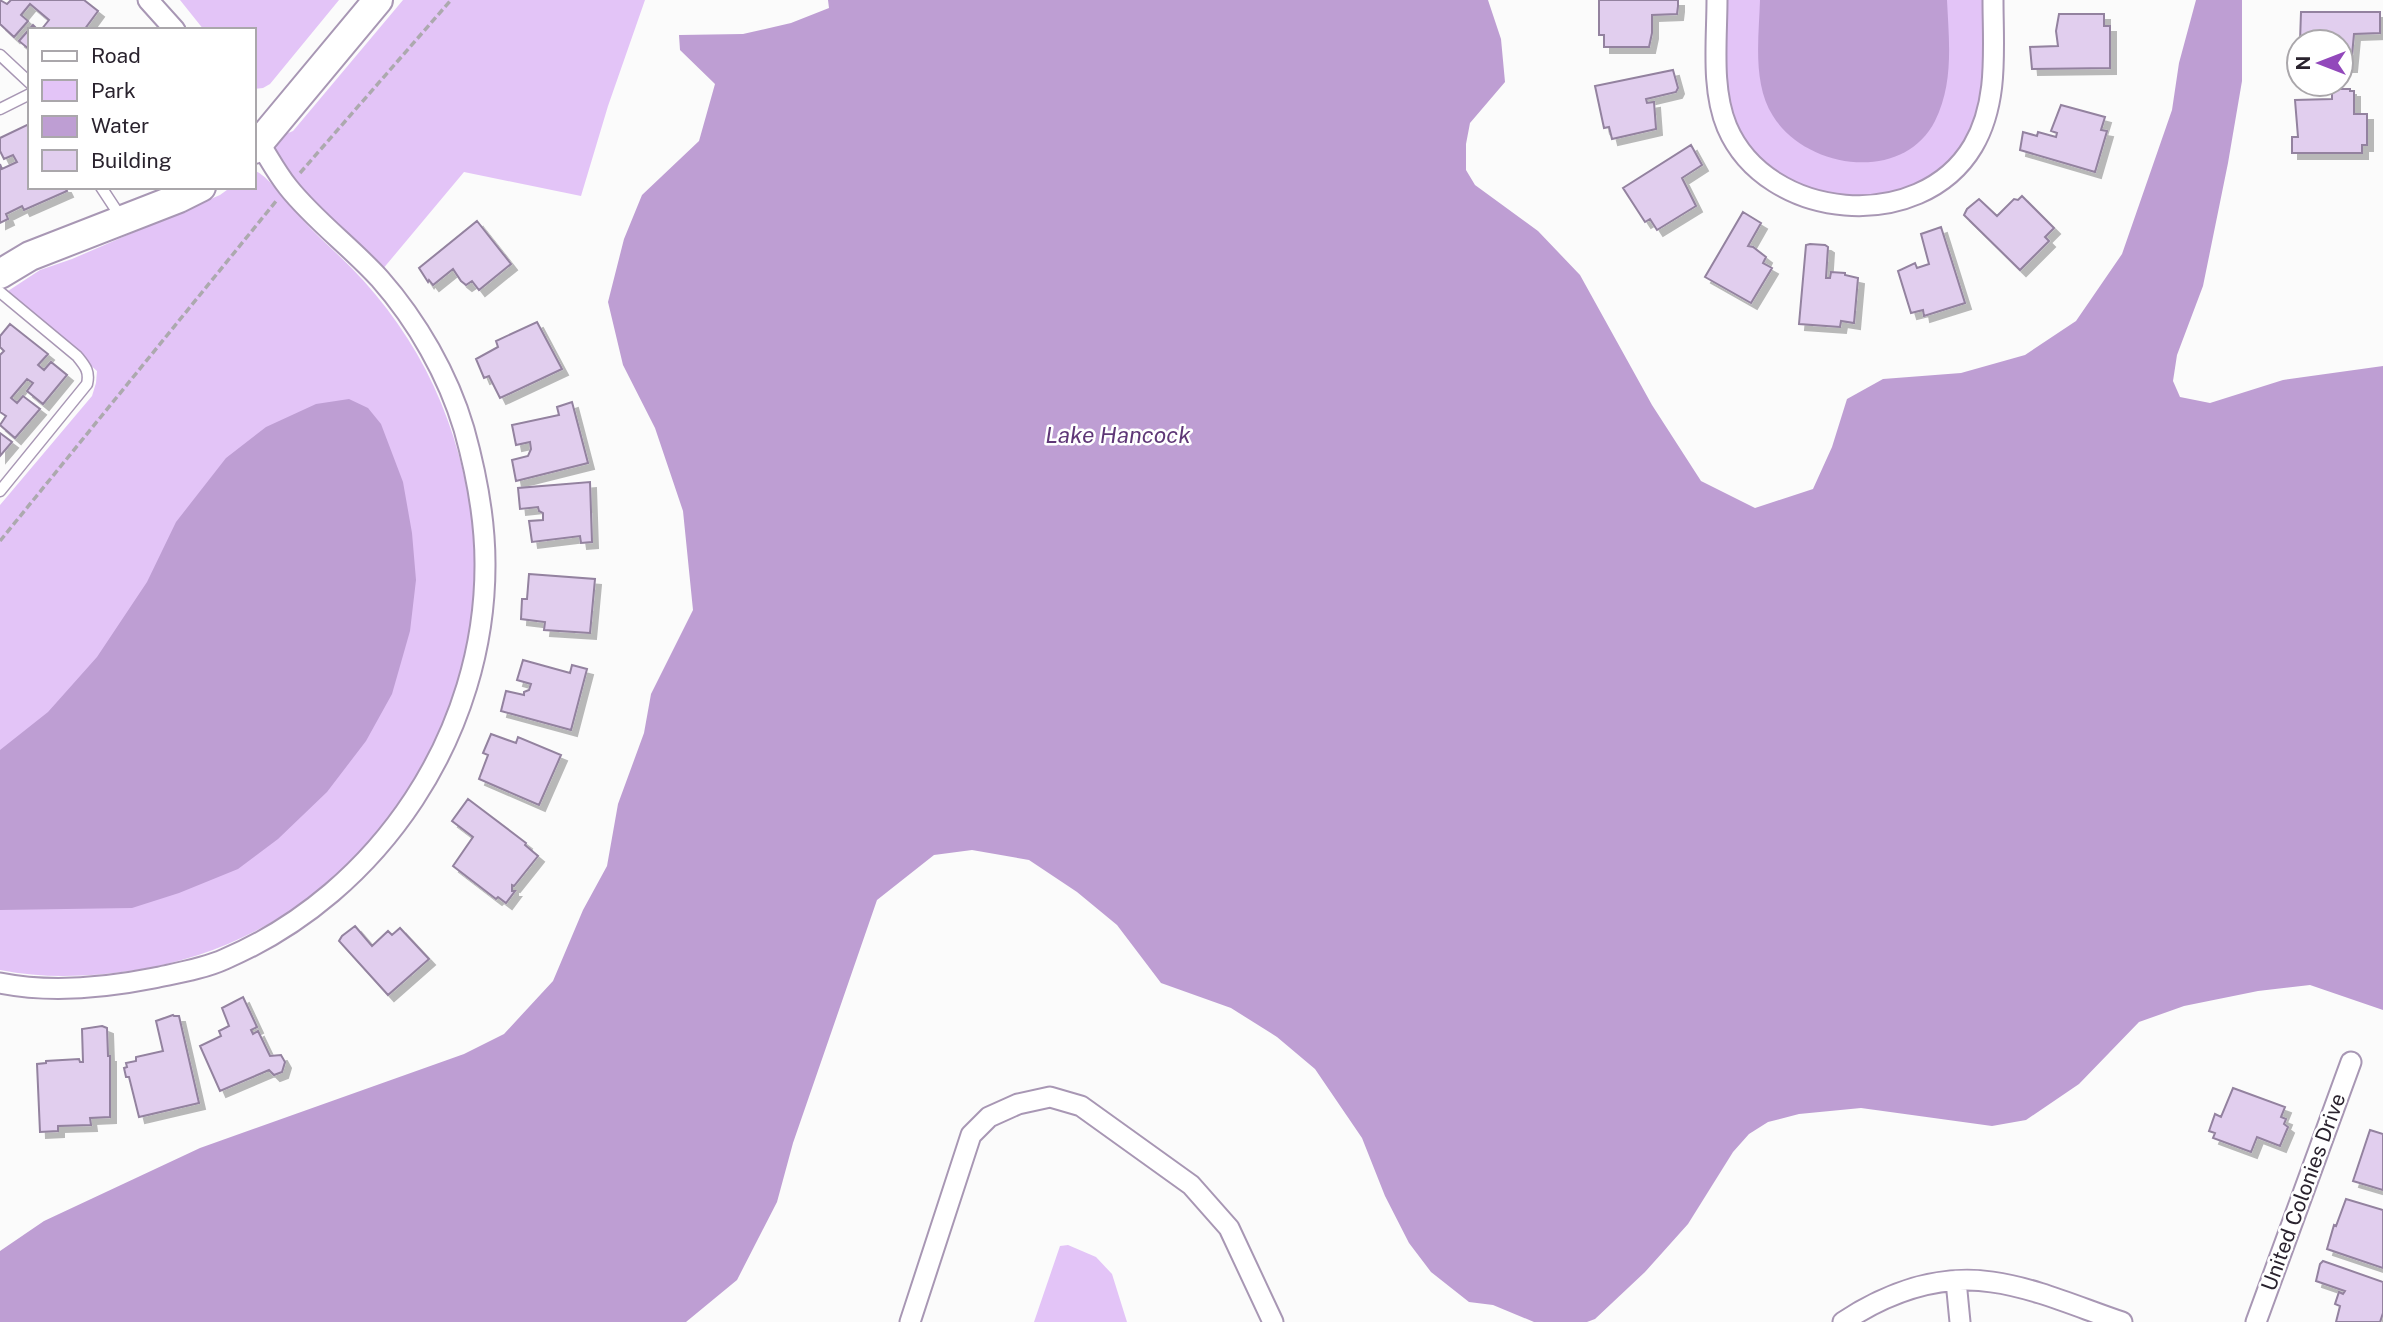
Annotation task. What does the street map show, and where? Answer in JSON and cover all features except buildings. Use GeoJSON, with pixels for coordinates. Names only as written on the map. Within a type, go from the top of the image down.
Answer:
{"type":"FeatureCollection","features":[{"type":"Feature","properties":{"kind":"street"},"geometry":{"type":"LineString","coordinates":[[148,0],[173,28]]}},
{"type":"Feature","properties":{"kind":"street"},"geometry":{"type":"LineString","coordinates":[[0,983],[72,988],[122,984],[178,973],[224,960],[274,933],[310,910],[353,874],[388,836],[417,796],[445,746],[464,697],[483,609],[485,562],[480,506],[463,426],[428,346],[410,317],[380,279],[288,187],[256,142],[378,0]]}},
{"type":"Feature","properties":{"kind":"street"},"geometry":{"type":"LineString","coordinates":[[1717,0],[1720,104],[1727,126],[1739,149],[1755,168],[1776,184],[1800,196],[1828,203],[1857,205],[1892,202],[1921,192],[1952,173],[1973,145],[1987,111],[1993,80],[1993,0]]}},
{"type":"Feature","properties":{"kind":"street"},"geometry":{"type":"LineString","coordinates":[[0,274],[30,256],[196,189]]}},
{"type":"Feature","properties":{"kind":"street","name":"United Colonies Drive"},"geometry":{"type":"LineString","coordinates":[[2256,1322],[2351,1062]]}},
{"type":"Feature","properties":{"kind":"street"},"geometry":{"type":"LineString","coordinates":[[910,1322],[971,1135],[989,1117],[1018,1104],[1050,1097],[1081,1106],[1191,1185],[1229,1228],[1273,1322]]}},
{"type":"Feature","properties":{"kind":"street"},"geometry":{"type":"LineString","coordinates":[[1956,1281],[1960,1322]]}},
{"type":"Feature","properties":{"kind":"street"},"geometry":{"type":"LineString","coordinates":[[1843,1322],[1859,1311],[1916,1286],[1956,1281],[1992,1282],[2122,1322]]}},
{"type":"Feature","properties":{"kind":"lane"},"geometry":{"type":"LineString","coordinates":[[0,55],[28,81]]}},
{"type":"Feature","properties":{"kind":"lane"},"geometry":{"type":"LineString","coordinates":[[0,109],[28,95]]}},
{"type":"Feature","properties":{"kind":"lane"},"geometry":{"type":"LineString","coordinates":[[102,189],[122,220]]}},
{"type":"Feature","properties":{"kind":"lane"},"geometry":{"type":"LineString","coordinates":[[0,292],[77,356],[87,368],[89,376],[87,384],[0,491]]}},
{"type":"Feature","properties":{"kind":"path"},"geometry":{"type":"LineString","coordinates":[[0,541],[288,187],[451,0]]}},
{"type":"Feature","properties":{"kind":"green space"},"geometry":{"type":"Polygon","coordinates":[[[180,0],[339,0],[270,84],[263,88],[256,89],[256,28],[202,28],[180,0]]]}},
{"type":"Feature","properties":{"kind":"green space"},"geometry":{"type":"Polygon","coordinates":[[[403,0],[645,0],[608,106],[581,196],[464,172],[382,270],[307,196],[293,180],[275,150],[281,136],[293,131],[403,0]]]}},
{"type":"Feature","properties":{"kind":"green space"},"geometry":{"type":"Polygon","coordinates":[[[1725,0],[1982,0],[1981,93],[1974,122],[1966,139],[1955,154],[1928,178],[1894,194],[1853,198],[1805,191],[1791,185],[1756,156],[1742,139],[1732,116],[1725,84],[1725,0]]]}},
{"type":"Feature","properties":{"kind":"green space"},"geometry":{"type":"Polygon","coordinates":[[[256,171],[260,173],[385,306],[425,368],[454,437],[471,512],[476,577],[466,649],[446,716],[415,779],[375,835],[327,883],[270,923],[206,952],[136,970],[68,976],[0,970],[0,505],[92,396],[97,371],[8,291],[40,270],[72,259],[220,195],[228,189],[256,189],[256,171]]]}},
{"type":"Feature","properties":{"kind":"green space"},"geometry":{"type":"Polygon","coordinates":[[[1068,1245],[1096,1257],[1112,1274],[1127,1322],[1034,1322],[1060,1246],[1068,1245]]]}},
{"type":"Feature","properties":{"kind":"water","name":"Lake Hancock"},"geometry":{"type":"Polygon","coordinates":[[[828,0],[1488,0],[1501,39],[1505,82],[1470,123],[1466,144],[1466,170],[1475,185],[1538,231],[1580,275],[1652,405],[1701,481],[1755,508],[1813,489],[1832,447],[1847,399],[1883,379],[1961,373],[2025,355],[2076,321],[2122,254],[2172,110],[2179,63],[2196,0],[2242,0],[2242,81],[2228,163],[2203,286],[2177,355],[2173,381],[2180,397],[2210,403],[2283,380],[2383,366],[2383,1010],[2310,985],[2258,991],[2184,1006],[2139,1022],[2079,1084],[2026,1120],[1992,1126],[1861,1108],[1799,1114],[1768,1122],[1749,1134],[1733,1152],[1688,1224],[1645,1272],[1595,1319],[1587,1322],[1534,1322],[1493,1305],[1469,1302],[1431,1272],[1409,1243],[1385,1196],[1362,1138],[1315,1069],[1277,1037],[1231,1008],[1161,983],[1117,925],[1077,892],[1029,860],[972,850],[934,855],[877,900],[793,1143],[777,1202],[737,1280],[686,1322],[0,1322],[0,1251],[44,1221],[200,1148],[464,1054],[504,1034],[553,981],[583,910],[607,866],[618,804],[644,733],[651,694],[693,610],[683,511],[655,428],[623,365],[608,302],[624,239],[642,195],[699,141],[715,84],[680,50],[679,35],[743,34],[791,23],[829,8],[828,0]]]}},
{"type":"Feature","properties":{"kind":"water"},"geometry":{"type":"Polygon","coordinates":[[[1760,0],[1947,0],[1948,77],[1935,121],[1920,141],[1901,154],[1878,161],[1854,162],[1830,157],[1808,148],[1788,134],[1773,116],[1762,89],[1758,59],[1760,0]]]}},
{"type":"Feature","properties":{"kind":"water"},"geometry":{"type":"Polygon","coordinates":[[[349,399],[368,408],[381,424],[403,482],[412,533],[416,580],[410,631],[392,694],[366,741],[327,792],[278,839],[238,869],[179,893],[132,908],[0,910],[0,750],[48,712],[97,657],[147,582],[176,522],[226,458],[266,427],[316,404],[349,399]]]}}]}
